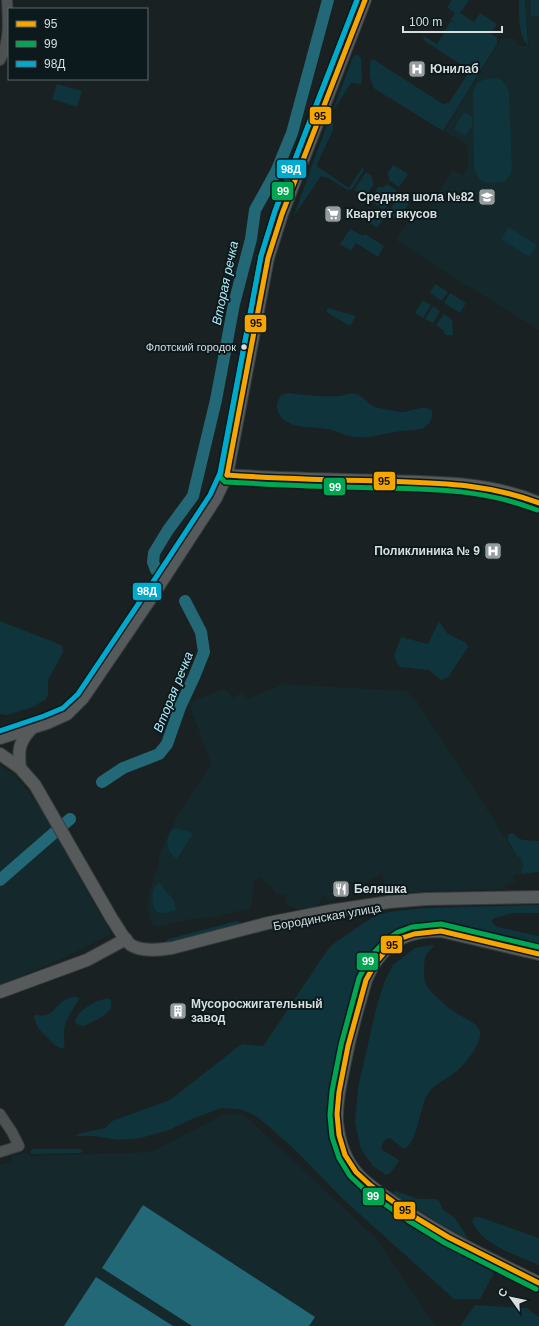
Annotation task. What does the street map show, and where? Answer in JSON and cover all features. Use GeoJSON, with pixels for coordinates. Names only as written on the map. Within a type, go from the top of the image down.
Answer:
{"type":"FeatureCollection","features":[{"type":"Feature","properties":{"kind":"main road"},"geometry":{"type":"LineString","coordinates":[[0,738],[47,723],[67,714],[83,698],[169,571],[216,498],[227,475],[268,258],[282,214],[365,0]]}},
{"type":"Feature","properties":{"kind":"main road"},"geometry":{"type":"LineString","coordinates":[[227,475],[449,484],[492,489],[520,496],[539,503]]}},
{"type":"Feature","properties":{"kind":"main road"},"geometry":{"type":"LineString","coordinates":[[20,768],[19,745],[24,736],[32,728]]}},
{"type":"Feature","properties":{"kind":"main road"},"geometry":{"type":"LineString","coordinates":[[0,754],[20,768],[35,785],[112,919],[116,932],[123,941],[86,960],[0,992]]}},
{"type":"Feature","properties":{"kind":"main road","name":"Бородинская улица"},"geometry":{"type":"LineString","coordinates":[[123,941],[136,947],[156,950],[211,939],[268,923],[329,911],[389,902],[426,899],[539,897]]}},
{"type":"Feature","properties":{"kind":"main road","name":"Бородинская улица"},"geometry":{"type":"LineString","coordinates":[[123,941],[129,949],[136,952],[156,955],[167,954],[268,927],[350,912],[422,903],[539,901]]}},
{"type":"Feature","properties":{"kind":"main road"},"geometry":{"type":"LineString","coordinates":[[539,954],[441,931],[426,931],[399,939],[381,956],[366,980],[352,1030],[337,1110],[337,1122],[342,1147],[347,1159],[357,1173],[369,1184],[409,1213],[448,1238],[539,1283]]}},
{"type":"Feature","properties":{"kind":"main road"},"geometry":{"type":"LineString","coordinates":[[539,959],[444,938],[427,938],[415,941],[403,945],[394,952],[371,983],[357,1032],[348,1075],[343,1118],[344,1132],[352,1157],[360,1169],[377,1185],[410,1210],[452,1235],[539,1279]]}},
{"type":"Feature","properties":{"kind":"street"},"geometry":{"type":"LineString","coordinates":[[0,60],[4,53],[8,28],[7,0]]}},
{"type":"Feature","properties":{"kind":"street"},"geometry":{"type":"LineString","coordinates":[[0,1114],[19,1146],[0,1152]]}},
{"type":"Feature","properties":{"kind":"shaded area"},"geometry":{"type":"Polygon","coordinates":[[[452,0],[469,0],[460,13],[474,22],[480,13],[497,24],[491,34],[497,38],[497,44],[443,131],[375,89],[370,75],[370,67],[371,60],[373,59],[443,104],[449,103],[469,70],[426,42],[423,38],[424,36],[437,44],[451,21],[457,25],[451,20],[455,13],[447,7],[452,0]]]}},
{"type":"Feature","properties":{"kind":"shaded area"},"geometry":{"type":"Polygon","coordinates":[[[519,0],[525,0],[528,45],[522,36],[519,17],[519,0]]]}},
{"type":"Feature","properties":{"kind":"shaded area","name":"Средняя шола №82"},"geometry":{"type":"Polygon","coordinates":[[[525,0],[539,0],[539,330],[396,240],[411,218],[420,221],[453,170],[463,175],[468,164],[467,145],[444,131],[501,39],[514,38],[518,46],[529,46],[525,0]]]}},
{"type":"Feature","properties":{"kind":"shaded area"},"geometry":{"type":"Polygon","coordinates":[[[531,0],[539,0],[539,16],[531,16],[531,0]]]}},
{"type":"Feature","properties":{"kind":"shaded area"},"geometry":{"type":"Polygon","coordinates":[[[358,55],[361,58],[362,83],[351,83],[333,111],[333,130],[317,164],[318,167],[349,188],[362,168],[364,170],[352,189],[348,190],[330,179],[321,176],[294,216],[313,162],[353,57],[358,55]]]}},
{"type":"Feature","properties":{"kind":"shaded area"},"geometry":{"type":"Polygon","coordinates":[[[494,78],[504,82],[509,93],[512,168],[510,175],[505,181],[489,183],[480,179],[474,168],[473,95],[475,87],[479,82],[494,78]]]}},
{"type":"Feature","properties":{"kind":"shaded area"},"geometry":{"type":"Polygon","coordinates":[[[57,84],[82,91],[77,107],[52,99],[57,84]]]}},
{"type":"Feature","properties":{"kind":"shaded area"},"geometry":{"type":"Polygon","coordinates":[[[464,112],[472,117],[472,126],[465,136],[454,129],[464,112]]]}},
{"type":"Feature","properties":{"kind":"shaded area"},"geometry":{"type":"Polygon","coordinates":[[[393,165],[408,174],[399,187],[389,180],[387,174],[393,165]]]}},
{"type":"Feature","properties":{"kind":"shaded area"},"geometry":{"type":"Polygon","coordinates":[[[366,172],[372,176],[372,181],[374,184],[365,197],[354,190],[366,172]]]}},
{"type":"Feature","properties":{"kind":"shaded area"},"geometry":{"type":"Polygon","coordinates":[[[387,184],[397,191],[384,210],[370,201],[378,187],[384,187],[387,184]]]}},
{"type":"Feature","properties":{"kind":"shaded area"},"geometry":{"type":"Polygon","coordinates":[[[401,193],[411,200],[398,220],[388,213],[401,193]]]}},
{"type":"Feature","properties":{"kind":"shaded area"},"geometry":{"type":"Polygon","coordinates":[[[369,208],[384,218],[377,228],[362,218],[369,208]]]}},
{"type":"Feature","properties":{"kind":"shaded area"},"geometry":{"type":"Polygon","coordinates":[[[509,227],[537,245],[529,257],[501,239],[509,227]]]}},
{"type":"Feature","properties":{"kind":"shaded area"},"geometry":{"type":"Polygon","coordinates":[[[350,229],[363,236],[365,234],[384,246],[378,257],[356,243],[351,251],[340,244],[350,229]]]}},
{"type":"Feature","properties":{"kind":"shaded area"},"geometry":{"type":"Polygon","coordinates":[[[435,284],[448,292],[442,301],[430,293],[435,284]]]}},
{"type":"Feature","properties":{"kind":"shaded area"},"geometry":{"type":"Polygon","coordinates":[[[450,293],[466,303],[460,313],[444,303],[450,293]]]}},
{"type":"Feature","properties":{"kind":"shaded area"},"geometry":{"type":"Polygon","coordinates":[[[423,300],[431,305],[423,318],[415,313],[423,300]]]}},
{"type":"Feature","properties":{"kind":"shaded area"},"geometry":{"type":"Polygon","coordinates":[[[433,306],[440,311],[433,323],[425,319],[433,306]]]}},
{"type":"Feature","properties":{"kind":"shaded area"},"geometry":{"type":"Polygon","coordinates":[[[328,308],[356,316],[350,326],[326,312],[328,308]]]}},
{"type":"Feature","properties":{"kind":"shaded area"},"geometry":{"type":"Polygon","coordinates":[[[444,314],[452,320],[453,335],[445,335],[444,331],[436,325],[444,314]]]}},
{"type":"Feature","properties":{"kind":"shaded area"},"geometry":{"type":"Polygon","coordinates":[[[288,393],[325,396],[356,394],[375,407],[400,412],[424,408],[432,411],[432,416],[428,425],[421,429],[372,437],[354,437],[330,430],[300,426],[287,422],[278,412],[277,406],[281,395],[288,393]]]}},
{"type":"Feature","properties":{"kind":"shaded area"},"geometry":{"type":"Polygon","coordinates":[[[0,621],[56,643],[62,646],[63,652],[48,680],[48,694],[46,699],[33,707],[7,715],[0,714],[0,621]]]}},
{"type":"Feature","properties":{"kind":"shaded area"},"geometry":{"type":"Polygon","coordinates":[[[439,621],[447,633],[466,643],[468,647],[449,676],[441,680],[429,670],[400,667],[394,656],[401,637],[428,644],[439,621]]]}},
{"type":"Feature","properties":{"kind":"shaded area"},"geometry":{"type":"Polygon","coordinates":[[[283,684],[406,691],[416,700],[518,857],[520,857],[523,863],[521,874],[513,876],[515,882],[505,885],[506,889],[427,891],[386,896],[382,873],[363,885],[329,902],[324,895],[317,906],[306,911],[290,907],[285,902],[286,895],[276,894],[269,884],[259,877],[254,881],[251,908],[214,917],[185,920],[157,927],[156,924],[152,925],[148,911],[149,892],[159,863],[159,854],[178,815],[211,764],[189,703],[222,689],[229,692],[232,698],[243,692],[247,699],[283,684]]]}},
{"type":"Feature","properties":{"kind":"shaded area"},"geometry":{"type":"Polygon","coordinates":[[[0,765],[15,775],[49,819],[111,934],[66,957],[0,985],[0,765]]]}},
{"type":"Feature","properties":{"kind":"shaded area"},"geometry":{"type":"Polygon","coordinates":[[[175,828],[193,834],[177,859],[170,852],[167,844],[171,831],[175,828]]]}},
{"type":"Feature","properties":{"kind":"shaded area"},"geometry":{"type":"Polygon","coordinates":[[[513,833],[518,838],[523,840],[539,841],[539,872],[521,874],[523,864],[520,857],[518,857],[507,839],[509,834],[513,833]]]}},
{"type":"Feature","properties":{"kind":"shaded area"},"geometry":{"type":"Polygon","coordinates":[[[158,883],[161,883],[164,889],[174,900],[176,910],[160,913],[154,908],[152,899],[154,890],[158,883]]]}},
{"type":"Feature","properties":{"kind":"shaded area"},"geometry":{"type":"Polygon","coordinates":[[[539,905],[539,913],[513,913],[495,918],[492,922],[497,927],[539,936],[539,946],[475,930],[440,925],[411,928],[396,934],[382,944],[367,965],[351,1006],[332,1098],[331,1122],[334,1143],[338,1156],[347,1171],[355,1180],[406,1222],[424,1234],[494,1273],[480,1299],[454,1299],[344,1200],[292,1147],[260,1119],[250,1113],[238,1109],[221,1108],[169,1130],[141,1138],[117,1140],[94,1136],[76,1136],[77,1134],[105,1128],[112,1121],[170,1100],[243,1044],[264,1045],[328,949],[373,917],[388,912],[425,908],[539,905]]]}},
{"type":"Feature","properties":{"kind":"shaded area"},"geometry":{"type":"Polygon","coordinates":[[[237,921],[239,922],[238,924],[203,934],[167,943],[166,941],[168,939],[237,921]]]}},
{"type":"Feature","properties":{"kind":"shaded area"},"geometry":{"type":"Polygon","coordinates":[[[432,945],[434,946],[426,955],[425,960],[424,978],[427,986],[432,993],[448,1007],[477,1026],[480,1034],[479,1039],[474,1051],[461,1067],[436,1085],[429,1092],[423,1105],[413,1139],[409,1145],[404,1149],[390,1138],[383,1142],[382,1150],[399,1161],[392,1171],[386,1175],[373,1166],[361,1149],[355,1123],[358,1088],[376,1009],[384,983],[393,965],[415,948],[432,945]]]}},
{"type":"Feature","properties":{"kind":"shaded area"},"geometry":{"type":"Polygon","coordinates":[[[74,997],[79,999],[66,1022],[63,1049],[56,1046],[39,1029],[34,1017],[35,1015],[45,1015],[49,1013],[64,1000],[74,997]]]}},
{"type":"Feature","properties":{"kind":"shaded area"},"geometry":{"type":"Polygon","coordinates":[[[107,998],[111,1000],[110,1010],[100,1018],[84,1026],[76,1024],[75,1022],[77,1017],[83,1009],[97,1001],[107,998]]]}},
{"type":"Feature","properties":{"kind":"shaded area"},"geometry":{"type":"Polygon","coordinates":[[[243,1114],[376,1238],[436,1326],[0,1326],[0,1165],[12,1162],[11,1156],[27,1152],[30,1156],[151,1152],[223,1115],[243,1114]]]}},
{"type":"Feature","properties":{"kind":"shaded area"},"geometry":{"type":"Polygon","coordinates":[[[32,1149],[80,1149],[83,1151],[81,1153],[33,1154],[30,1153],[32,1149]]]}},
{"type":"Feature","properties":{"kind":"shaded area"},"geometry":{"type":"Polygon","coordinates":[[[395,1191],[419,1199],[436,1199],[439,1201],[443,1210],[454,1217],[468,1238],[442,1225],[395,1195],[393,1192],[395,1191]]]}},
{"type":"Feature","properties":{"kind":"shaded area"},"geometry":{"type":"Polygon","coordinates":[[[143,1205],[315,1317],[309,1326],[192,1326],[102,1268],[143,1205]]]}},
{"type":"Feature","properties":{"kind":"shaded area"},"geometry":{"type":"Polygon","coordinates":[[[475,1217],[479,1217],[539,1238],[539,1265],[491,1243],[476,1229],[472,1220],[475,1217]]]}},
{"type":"Feature","properties":{"kind":"shaded area"},"geometry":{"type":"Polygon","coordinates":[[[96,1277],[173,1326],[64,1326],[96,1277]]]}},
{"type":"Feature","properties":{"kind":"shaded area"},"geometry":{"type":"Polygon","coordinates":[[[475,1305],[527,1308],[539,1317],[539,1326],[460,1326],[475,1305]]]}},
{"type":"Feature","properties":{"kind":"waterway","name":"Вторая речка"},"geometry":{"type":"LineString","coordinates":[[156,570],[153,562],[154,553],[168,530],[193,496],[216,400],[234,304],[251,239],[255,210],[276,172],[292,133],[328,0]]}},
{"type":"Feature","properties":{"kind":"waterway","name":"Вторая речка"},"geometry":{"type":"LineString","coordinates":[[102,782],[123,768],[159,754],[167,744],[180,707],[204,652],[201,632],[185,601]]}},
{"type":"Feature","properties":{"kind":"waterway","name":"Вторая речка"},"geometry":{"type":"LineString","coordinates":[[0,880],[70,819]]}},
{"type":"Feature","properties":{"kind":"transit line","name":"99"},"geometry":{"type":"LineString","coordinates":[[357,0],[275,211],[261,256],[220,477],[225,482],[442,490],[499,498],[537,510]]}},
{"type":"Feature","properties":{"kind":"transit line","name":"98Д"},"geometry":{"type":"LineString","coordinates":[[0,731],[63,708],[78,694],[210,495],[220,473],[261,256],[275,211],[357,0]]}},
{"type":"Feature","properties":{"kind":"transit line","name":"95"},"geometry":{"type":"LineString","coordinates":[[227,475],[268,258],[282,214],[365,0]]}},
{"type":"Feature","properties":{"kind":"transit line","name":"95"},"geometry":{"type":"LineString","coordinates":[[227,475],[423,482],[462,485],[500,491],[539,503]]}},
{"type":"Feature","properties":{"kind":"transit line","name":"99"},"geometry":{"type":"LineString","coordinates":[[536,1289],[445,1243],[409,1221],[366,1191],[350,1176],[339,1158],[332,1137],[330,1115],[332,1091],[341,1045],[359,978],[370,957],[386,940],[398,932],[412,927],[441,924],[539,947]]}},
{"type":"Feature","properties":{"kind":"transit line","name":"95"},"geometry":{"type":"LineString","coordinates":[[539,954],[441,931],[414,934],[402,938],[390,946],[376,962],[366,980],[348,1046],[339,1092],[337,1114],[339,1135],[345,1155],[356,1172],[370,1185],[413,1216],[448,1237],[539,1283]]}},
{"type":"Feature","properties":{"kind":"place","name":"Юнилаб"},"geometry":{"type":"Point","coordinates":[417,69]}},
{"type":"Feature","properties":{"kind":"place","name":"Средняя шола №82"},"geometry":{"type":"Point","coordinates":[487,197]}},
{"type":"Feature","properties":{"kind":"place","name":"Квартет вкусов"},"geometry":{"type":"Point","coordinates":[333,214]}},
{"type":"Feature","properties":{"kind":"place","name":"Флотский городок"},"geometry":{"type":"Point","coordinates":[244,347]}},
{"type":"Feature","properties":{"kind":"place","name":"Поликлиника № 9"},"geometry":{"type":"Point","coordinates":[493,551]}},
{"type":"Feature","properties":{"kind":"place","name":"Беляшка"},"geometry":{"type":"Point","coordinates":[341,889]}},
{"type":"Feature","properties":{"kind":"place","name":"Мусоросжигательный завод"},"geometry":{"type":"Point","coordinates":[178,1011]}}]}
